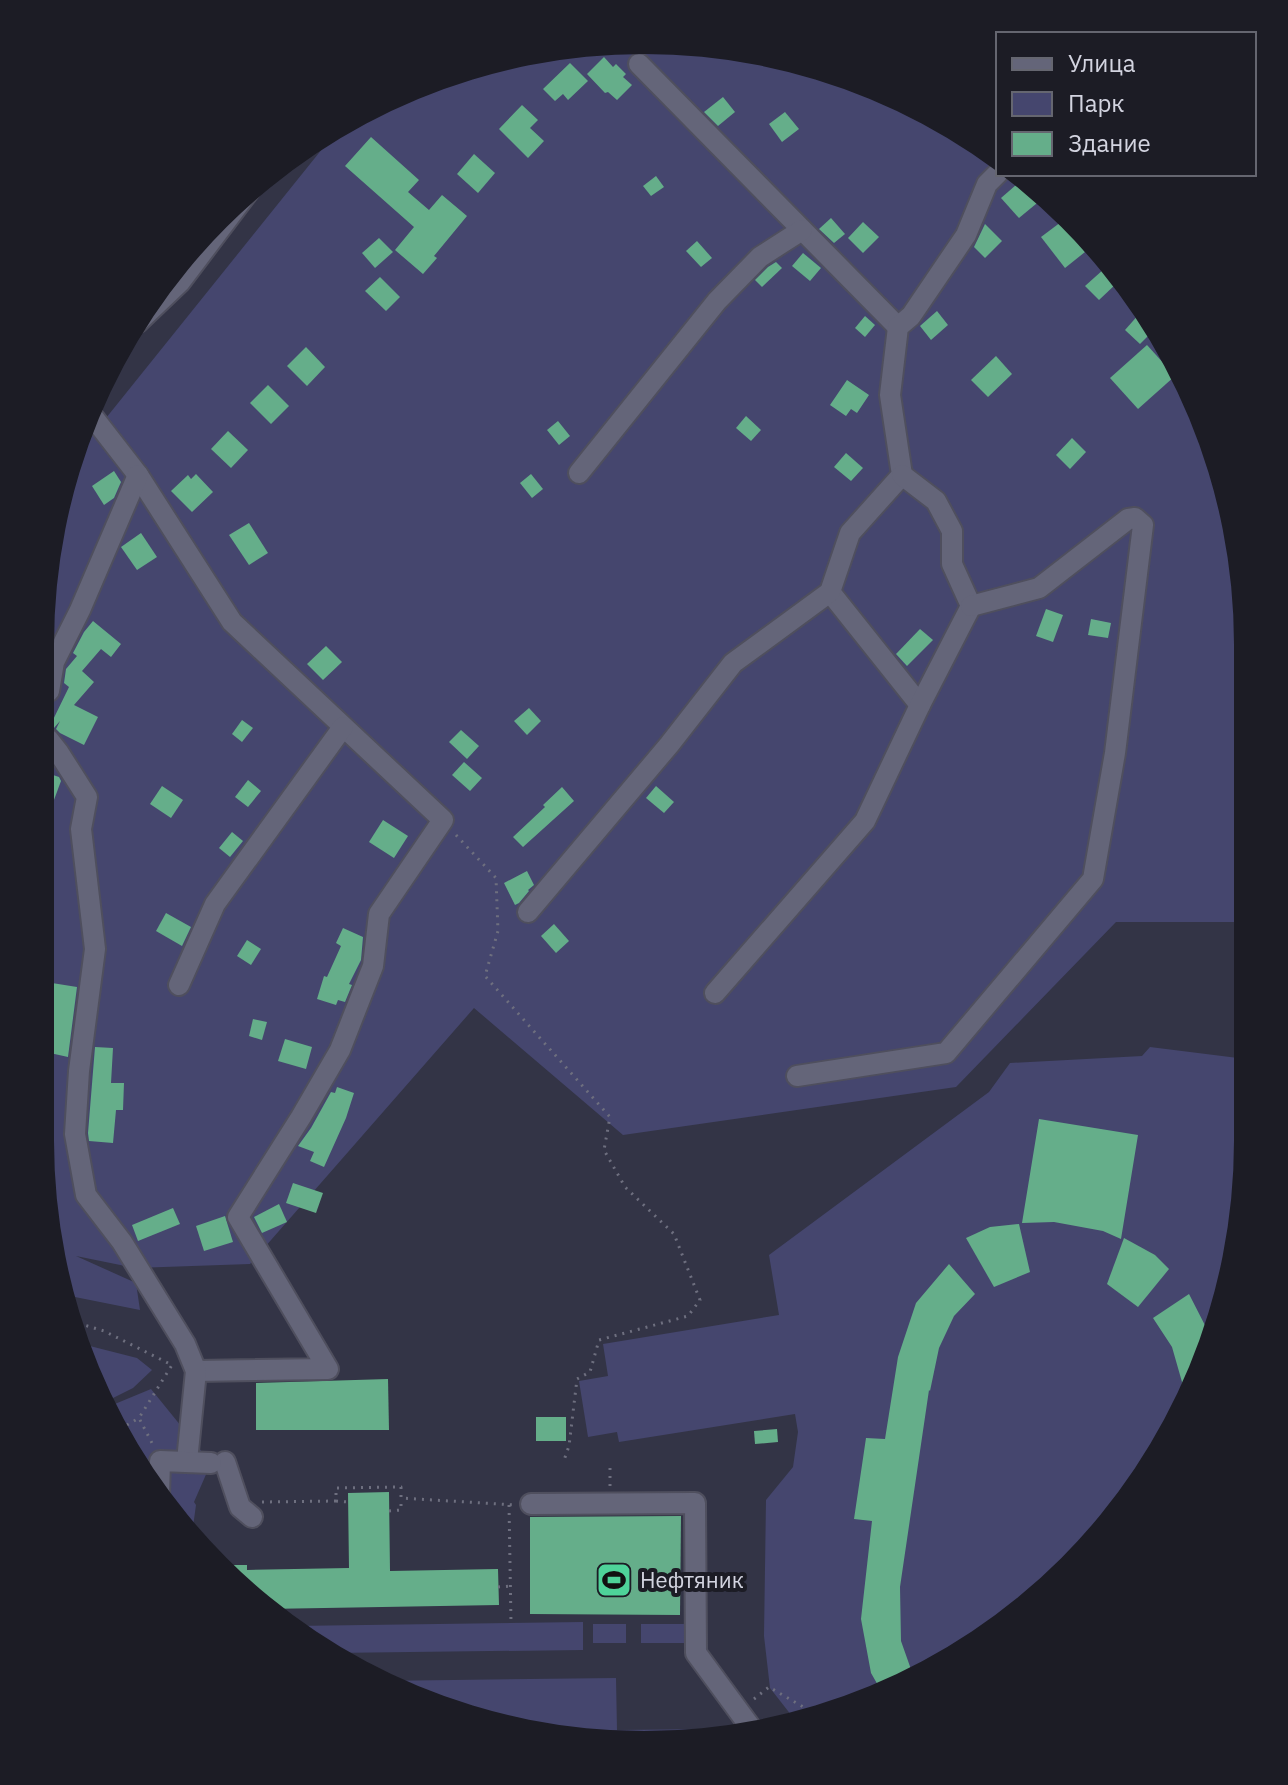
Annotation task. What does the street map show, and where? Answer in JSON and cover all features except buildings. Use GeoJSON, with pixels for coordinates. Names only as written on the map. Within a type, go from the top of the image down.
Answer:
{"type":"FeatureCollection","features":[{"type":"Feature","properties":{"kind":"street"},"geometry":{"type":"LineString","coordinates":[[639,64],[898,327]]}},
{"type":"Feature","properties":{"kind":"street"},"geometry":{"type":"LineString","coordinates":[[971,606],[952,564],[952,531],[936,501],[902,475],[890,395],[898,327],[911,316],[966,235],[987,184],[996,175]]}},
{"type":"Feature","properties":{"kind":"street"},"geometry":{"type":"LineString","coordinates":[[579,473],[717,301],[760,257],[802,230]]}},
{"type":"Feature","properties":{"kind":"street"},"geometry":{"type":"LineString","coordinates":[[174,288],[188,270]]}},
{"type":"Feature","properties":{"kind":"street"},"geometry":{"type":"LineString","coordinates":[[97,422],[138,475],[232,622],[443,820],[379,914],[373,966],[340,1050],[238,1217],[328,1369],[196,1371]]}},
{"type":"Feature","properties":{"kind":"street"},"geometry":{"type":"LineString","coordinates":[[54,662],[80,610],[138,475]]}},
{"type":"Feature","properties":{"kind":"street"},"geometry":{"type":"LineString","coordinates":[[528,912],[669,745],[733,663],[830,592],[850,533],[902,475]]}},
{"type":"Feature","properties":{"kind":"street"},"geometry":{"type":"LineString","coordinates":[[715,993],[865,821],[971,606],[1039,588],[1128,519],[1135,518],[1143,525],[1115,753],[1093,879],[946,1053],[797,1076]]}},
{"type":"Feature","properties":{"kind":"street"},"geometry":{"type":"LineString","coordinates":[[830,592],[920,705]]}},
{"type":"Feature","properties":{"kind":"street"},"geometry":{"type":"LineString","coordinates":[[179,985],[215,904],[343,727]]}},
{"type":"Feature","properties":{"kind":"street"},"geometry":{"type":"LineString","coordinates":[[54,747],[87,797],[81,829],[95,949],[79,1071],[75,1134],[86,1195],[122,1242],[185,1344],[196,1371],[187,1461]]}},
{"type":"Feature","properties":{"kind":"street"},"geometry":{"type":"LineString","coordinates":[[160,1478],[160,1461],[218,1462],[240,1507],[252,1510]]}},
{"type":"Feature","properties":{"kind":"street"},"geometry":{"type":"LineString","coordinates":[[531,1504],[695,1503],[696,1653],[747,1722]]}},
{"type":"Feature","properties":{"kind":"path"},"geometry":{"type":"LineString","coordinates":[[443,820],[496,878],[498,931],[485,976],[610,1117],[604,1150],[625,1187],[674,1234],[700,1300],[688,1316],[599,1340],[590,1372],[577,1379],[569,1446],[563,1463]]}},
{"type":"Feature","properties":{"kind":"path"},"geometry":{"type":"LineString","coordinates":[[83,1325],[104,1331],[172,1365],[139,1418],[127,1425]]}},
{"type":"Feature","properties":{"kind":"path"},"geometry":{"type":"LineString","coordinates":[[139,1418],[160,1461]]}},
{"type":"Feature","properties":{"kind":"path"},"geometry":{"type":"LineString","coordinates":[[610,1463],[610,1503]]}},
{"type":"Feature","properties":{"kind":"path"},"geometry":{"type":"LineString","coordinates":[[336,1501],[336,1488],[401,1487],[401,1510],[389,1511]]}},
{"type":"Feature","properties":{"kind":"path"},"geometry":{"type":"LineString","coordinates":[[401,1498],[531,1504]]}},
{"type":"Feature","properties":{"kind":"path"},"geometry":{"type":"LineString","coordinates":[[252,1510],[348,1502]]}},
{"type":"Feature","properties":{"kind":"path"},"geometry":{"type":"LineString","coordinates":[[509,1505],[511,1623]]}},
{"type":"Feature","properties":{"kind":"path"},"geometry":{"type":"LineString","coordinates":[[498,1587],[511,1586]]}},
{"type":"Feature","properties":{"kind":"path"},"geometry":{"type":"LineString","coordinates":[[769,1687],[806,1708]]}},
{"type":"Feature","properties":{"kind":"green space"},"geometry":{"type":"Polygon","coordinates":[[[644,54],[683,55],[759,65],[834,85],[870,99],[972,153],[996,171],[996,176],[1003,176],[1033,200],[1061,227],[1088,255],[1135,316],[1189,418],[1203,454],[1223,529],[1233,605],[1234,922],[1116,922],[956,1087],[623,1135],[474,1008],[250,1264],[135,1268],[76,1256],[136,1283],[140,1310],[75,1297],[65,1256],[55,1180],[55,605],[65,529],[74,491],[85,454],[98,428],[322,150],[418,99],[454,85],[529,65],[605,55],[644,54]]]}},
{"type":"Feature","properties":{"kind":"green space"},"geometry":{"type":"Polygon","coordinates":[[[1150,1047],[1234,1058],[1233,1180],[1223,1256],[1203,1331],[1155,1436],[1135,1469],[1088,1530],[1033,1585],[1003,1609],[972,1632],[905,1670],[834,1700],[789,1713],[770,1688],[764,1636],[766,1500],[793,1467],[798,1432],[795,1414],[619,1442],[617,1432],[588,1437],[579,1381],[608,1376],[603,1344],[779,1315],[769,1255],[989,1092],[1010,1063],[1142,1056],[1150,1047]]]}},
{"type":"Feature","properties":{"kind":"green space"},"geometry":{"type":"Polygon","coordinates":[[[91,1346],[137,1358],[152,1370],[133,1388],[113,1398],[91,1346]]]}},
{"type":"Feature","properties":{"kind":"green space"},"geometry":{"type":"Polygon","coordinates":[[[151,1389],[211,1463],[194,1502],[194,1522],[153,1469],[116,1404],[151,1389]]]}},
{"type":"Feature","properties":{"kind":"green space"},"geometry":{"type":"Polygon","coordinates":[[[583,1622],[583,1650],[350,1653],[308,1626],[583,1622]]]}},
{"type":"Feature","properties":{"kind":"green space"},"geometry":{"type":"Polygon","coordinates":[[[593,1624],[626,1624],[626,1643],[593,1643],[593,1624]]]}},
{"type":"Feature","properties":{"kind":"green space"},"geometry":{"type":"Polygon","coordinates":[[[641,1624],[690,1624],[690,1643],[641,1643],[641,1624]]]}},
{"type":"Feature","properties":{"kind":"green space"},"geometry":{"type":"Polygon","coordinates":[[[616,1678],[617,1730],[690,1729],[644,1731],[605,1730],[529,1720],[454,1700],[406,1681],[616,1678]]]}},
{"type":"Feature","properties":{"kind":"place","name":"Нефтяник"},"geometry":{"type":"Point","coordinates":[614,1580]}}]}
